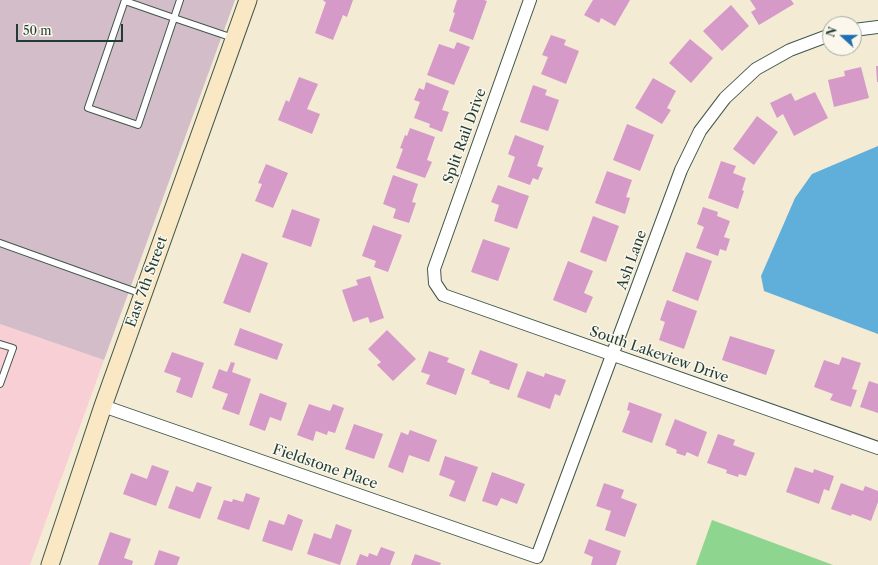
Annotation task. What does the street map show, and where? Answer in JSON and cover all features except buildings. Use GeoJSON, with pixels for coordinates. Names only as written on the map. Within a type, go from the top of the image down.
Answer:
{"type":"FeatureCollection","features":[{"type":"Feature","properties":{"kind":"street","name":"East 7th Street"},"geometry":{"type":"LineString","coordinates":[[50,565],[103,406],[248,0]]}},
{"type":"Feature","properties":{"kind":"street","name":"Split Rail Drive"},"geometry":{"type":"LineString","coordinates":[[435,283],[434,269],[530,0]]}},
{"type":"Feature","properties":{"kind":"street"},"geometry":{"type":"LineString","coordinates":[[862,29],[878,27]]}},
{"type":"Feature","properties":{"kind":"street","name":"Ash Lane"},"geometry":{"type":"LineString","coordinates":[[537,557],[681,170],[700,131],[725,98],[756,69],[790,50],[822,37]]}},
{"type":"Feature","properties":{"kind":"street","name":"South Lakeview Drive"},"geometry":{"type":"LineString","coordinates":[[435,283],[443,295],[878,448]]}},
{"type":"Feature","properties":{"kind":"street","name":"Fieldstone Place"},"geometry":{"type":"LineString","coordinates":[[103,406],[537,557]]}},
{"type":"Feature","properties":{"kind":"lane"},"geometry":{"type":"LineString","coordinates":[[180,0],[174,18],[138,125],[88,108],[125,1],[174,18],[234,39]]}},
{"type":"Feature","properties":{"kind":"lane"},"geometry":{"type":"LineString","coordinates":[[0,243],[143,294]]}},
{"type":"Feature","properties":{"kind":"lane"},"geometry":{"type":"LineString","coordinates":[[0,344],[13,348],[0,384]]}},
{"type":"Feature","properties":{"kind":"shaded area"},"geometry":{"type":"Polygon","coordinates":[[[0,0],[235,0],[104,360],[0,324],[0,0]]]}},
{"type":"Feature","properties":{"kind":"shaded area"},"geometry":{"type":"Polygon","coordinates":[[[0,324],[104,360],[30,565],[0,565],[0,324]]]}},
{"type":"Feature","properties":{"kind":"green space"},"geometry":{"type":"Polygon","coordinates":[[[712,520],[833,565],[696,565],[712,520]]]}},
{"type":"Feature","properties":{"kind":"water"},"geometry":{"type":"Polygon","coordinates":[[[878,146],[878,334],[764,291],[761,276],[795,198],[812,174],[878,146]]]}}]}
